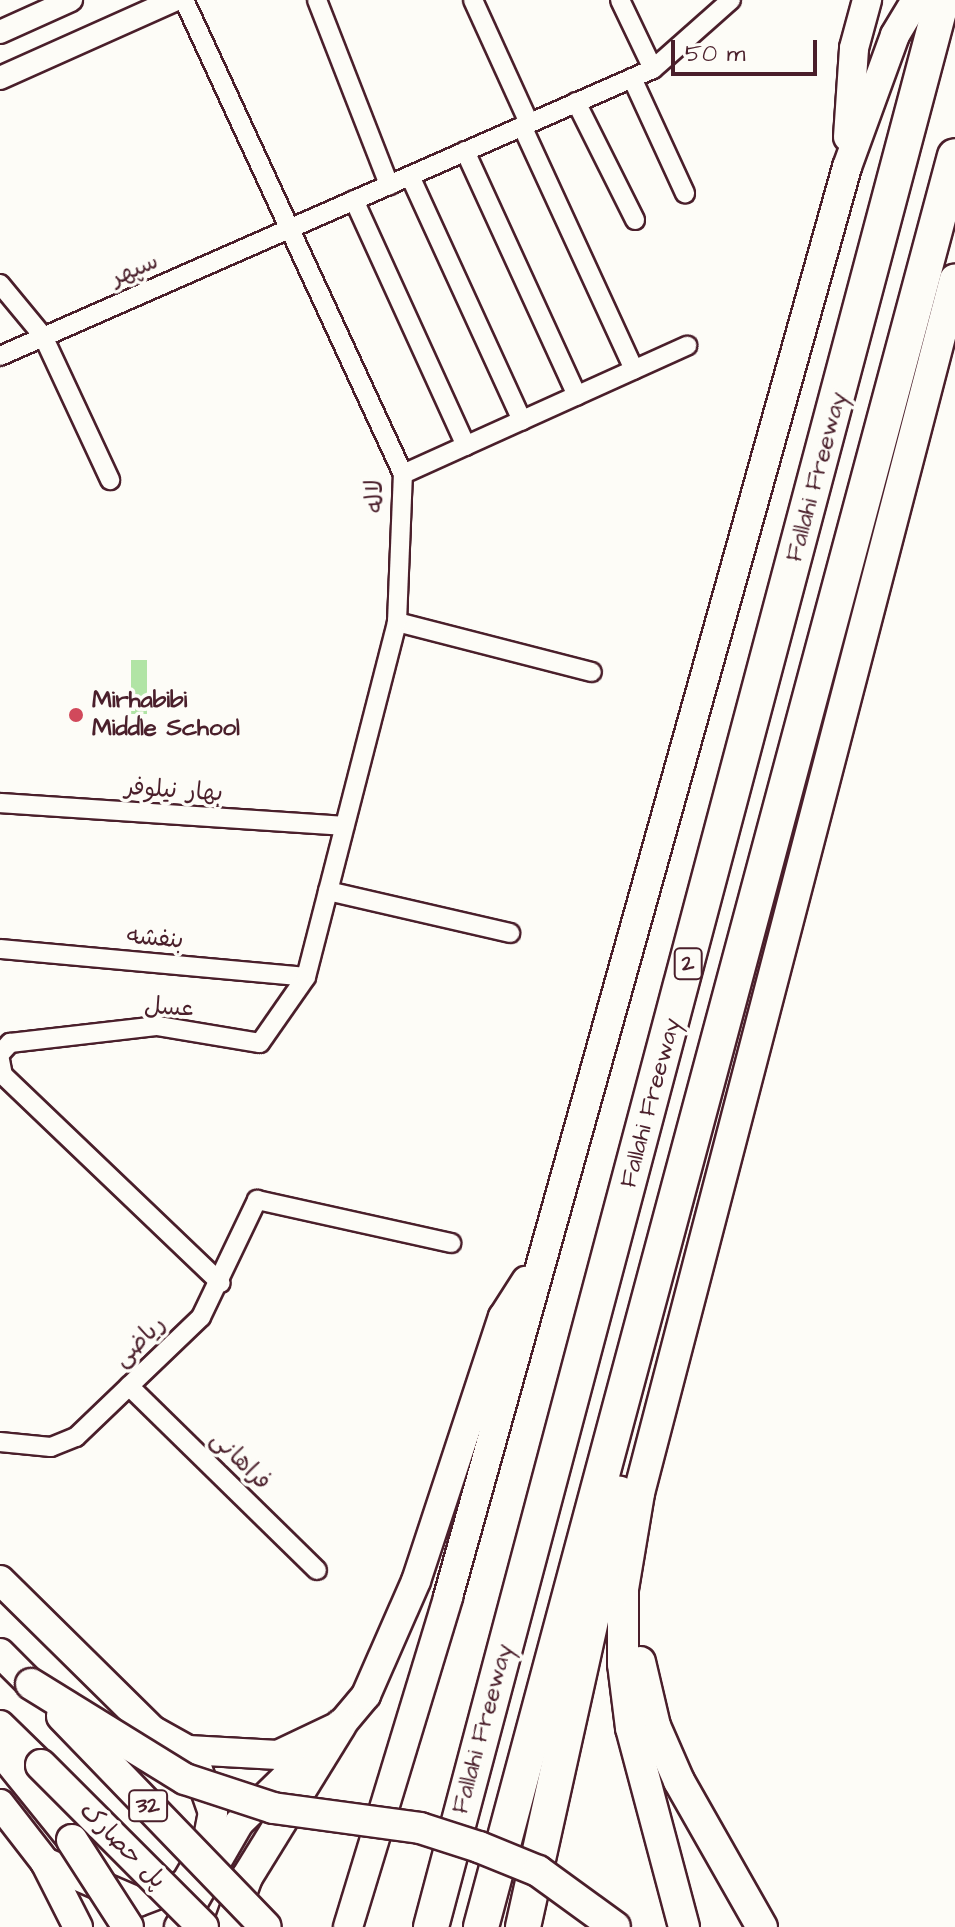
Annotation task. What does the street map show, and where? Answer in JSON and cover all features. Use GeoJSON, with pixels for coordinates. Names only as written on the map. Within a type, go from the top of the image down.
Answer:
{"type":"FeatureCollection","features":[{"type":"Feature","properties":{"kind":"highway","name":"Fallahi Freeway"},"geometry":{"type":"LineString","coordinates":[[431,1927],[942,0]]}},
{"type":"Feature","properties":{"kind":"highway","name":"Fallahi Freeway"},"geometry":{"type":"LineString","coordinates":[[481,1927],[955,156]]}},
{"type":"Feature","properties":{"kind":"highway"},"geometry":{"type":"LineString","coordinates":[[684,1927],[631,1728],[623,1589],[677,1325],[955,279]]}},
{"type":"Feature","properties":{"kind":"highway"},"geometry":{"type":"LineString","coordinates":[[523,1927],[650,1368],[669,1229]]}},
{"type":"Feature","properties":{"kind":"highway"},"geometry":{"type":"LineString","coordinates":[[623,1589],[655,1726],[762,1927]]}},
{"type":"Feature","properties":{"kind":"highway"},"geometry":{"type":"LineString","coordinates":[[31,1684],[185,1779],[273,1808],[420,1828],[479,1847],[538,1871],[615,1927]]}},
{"type":"Feature","properties":{"kind":"highway","name":"پل حصارک"},"geometry":{"type":"LineString","coordinates":[[31,1684],[266,1927]]}},
{"type":"Feature","properties":{"kind":"highway"},"geometry":{"type":"LineString","coordinates":[[229,1927],[247,1877],[341,1725]]}},
{"type":"Feature","properties":{"kind":"highway","name":"پل حصارک"},"geometry":{"type":"LineString","coordinates":[[41,1765],[203,1927]]}},
{"type":"Feature","properties":{"kind":"highway"},"geometry":{"type":"LineString","coordinates":[[72,1840],[128,1927]]}},
{"type":"Feature","properties":{"kind":"main road"},"geometry":{"type":"LineString","coordinates":[[847,167],[854,48],[867,0]]}},
{"type":"Feature","properties":{"kind":"main road"},"geometry":{"type":"LineString","coordinates":[[348,1927],[544,1252],[847,167],[895,35],[916,0]]}},
{"type":"Feature","properties":{"kind":"main road"},"geometry":{"type":"LineString","coordinates":[[179,1927],[239,1823],[341,1725],[366,1695],[416,1581],[503,1317],[544,1252]]}},
{"type":"Feature","properties":{"kind":"main road"},"geometry":{"type":"LineString","coordinates":[[0,1580],[152,1730],[188,1750],[278,1755],[341,1725]]}},
{"type":"Feature","properties":{"kind":"main road","name":"32"},"geometry":{"type":"LineString","coordinates":[[0,1653],[31,1684]]}},
{"type":"Feature","properties":{"kind":"main road","name":"32"},"geometry":{"type":"LineString","coordinates":[[0,1725],[41,1765]]}},
{"type":"Feature","properties":{"kind":"main road"},"geometry":{"type":"LineString","coordinates":[[45,1862],[138,1902],[185,1884],[206,1848],[213,1813],[188,1750]]}},
{"type":"Feature","properties":{"kind":"main road"},"geometry":{"type":"LineString","coordinates":[[0,1751],[72,1840]]}},
{"type":"Feature","properties":{"kind":"main road"},"geometry":{"type":"LineString","coordinates":[[0,1804],[45,1862],[78,1927]]}},
{"type":"Feature","properties":{"kind":"street"},"geometry":{"type":"LineString","coordinates":[[0,32],[71,0]]}},
{"type":"Feature","properties":{"kind":"street"},"geometry":{"type":"LineString","coordinates":[[0,78],[174,0]]}},
{"type":"Feature","properties":{"kind":"street","name":"لاله"},"geometry":{"type":"LineString","coordinates":[[184,0],[403,474],[397,622],[306,977]]}},
{"type":"Feature","properties":{"kind":"street"},"geometry":{"type":"LineString","coordinates":[[317,0],[389,185]]}},
{"type":"Feature","properties":{"kind":"street"},"geometry":{"type":"LineString","coordinates":[[473,0],[634,370]]}},
{"type":"Feature","properties":{"kind":"street"},"geometry":{"type":"LineString","coordinates":[[620,0],[653,69]]}},
{"type":"Feature","properties":{"kind":"street","name":"سپهر"},"geometry":{"type":"LineString","coordinates":[[0,356],[653,69],[731,0]]}},
{"type":"Feature","properties":{"kind":"street"},"geometry":{"type":"LineString","coordinates":[[632,78],[685,193]]}},
{"type":"Feature","properties":{"kind":"street"},"geometry":{"type":"LineString","coordinates":[[576,102],[635,220]]}},
{"type":"Feature","properties":{"kind":"street"},"geometry":{"type":"LineString","coordinates":[[465,151],[577,396]]}},
{"type":"Feature","properties":{"kind":"street"},"geometry":{"type":"LineString","coordinates":[[410,176],[522,421]]}},
{"type":"Feature","properties":{"kind":"street"},"geometry":{"type":"LineString","coordinates":[[354,200],[466,446]]}},
{"type":"Feature","properties":{"kind":"street"},"geometry":{"type":"LineString","coordinates":[[0,284],[43,336],[110,480]]}},
{"type":"Feature","properties":{"kind":"street"},"geometry":{"type":"LineString","coordinates":[[403,474],[687,346]]}},
{"type":"Feature","properties":{"kind":"street"},"geometry":{"type":"LineString","coordinates":[[397,622],[592,672]]}},
{"type":"Feature","properties":{"kind":"street","name":"بهار نیلوفر"},"geometry":{"type":"LineString","coordinates":[[0,803],[344,826]]}},
{"type":"Feature","properties":{"kind":"street"},"geometry":{"type":"LineString","coordinates":[[328,891],[510,933]]}},
{"type":"Feature","properties":{"kind":"street","name":"بنفشه"},"geometry":{"type":"LineString","coordinates":[[0,949],[306,977]]}},
{"type":"Feature","properties":{"kind":"street","name":"عسل"},"geometry":{"type":"LineString","coordinates":[[0,1054],[10,1043],[158,1026],[260,1043],[306,977]]}},
{"type":"Feature","properties":{"kind":"street"},"geometry":{"type":"LineString","coordinates":[[0,1060],[3,1075],[221,1283]]}},
{"type":"Feature","properties":{"kind":"street","name":"ریاضی"},"geometry":{"type":"LineString","coordinates":[[0,1442],[51,1447],[76,1437],[201,1317],[221,1283],[257,1200],[451,1243]]}},
{"type":"Feature","properties":{"kind":"street","name":"فراهانی"},"geometry":{"type":"LineString","coordinates":[[129,1386],[317,1570]]}},
{"type":"Feature","properties":{"kind":"green space"},"geometry":{"type":"Polygon","coordinates":[[[131,660],[147,660],[147,714],[131,714],[131,660]]]}},
{"type":"Feature","properties":{"kind":"place","name":"Mirhabibi Middle School"},"geometry":{"type":"Point","coordinates":[76,715]}}]}
